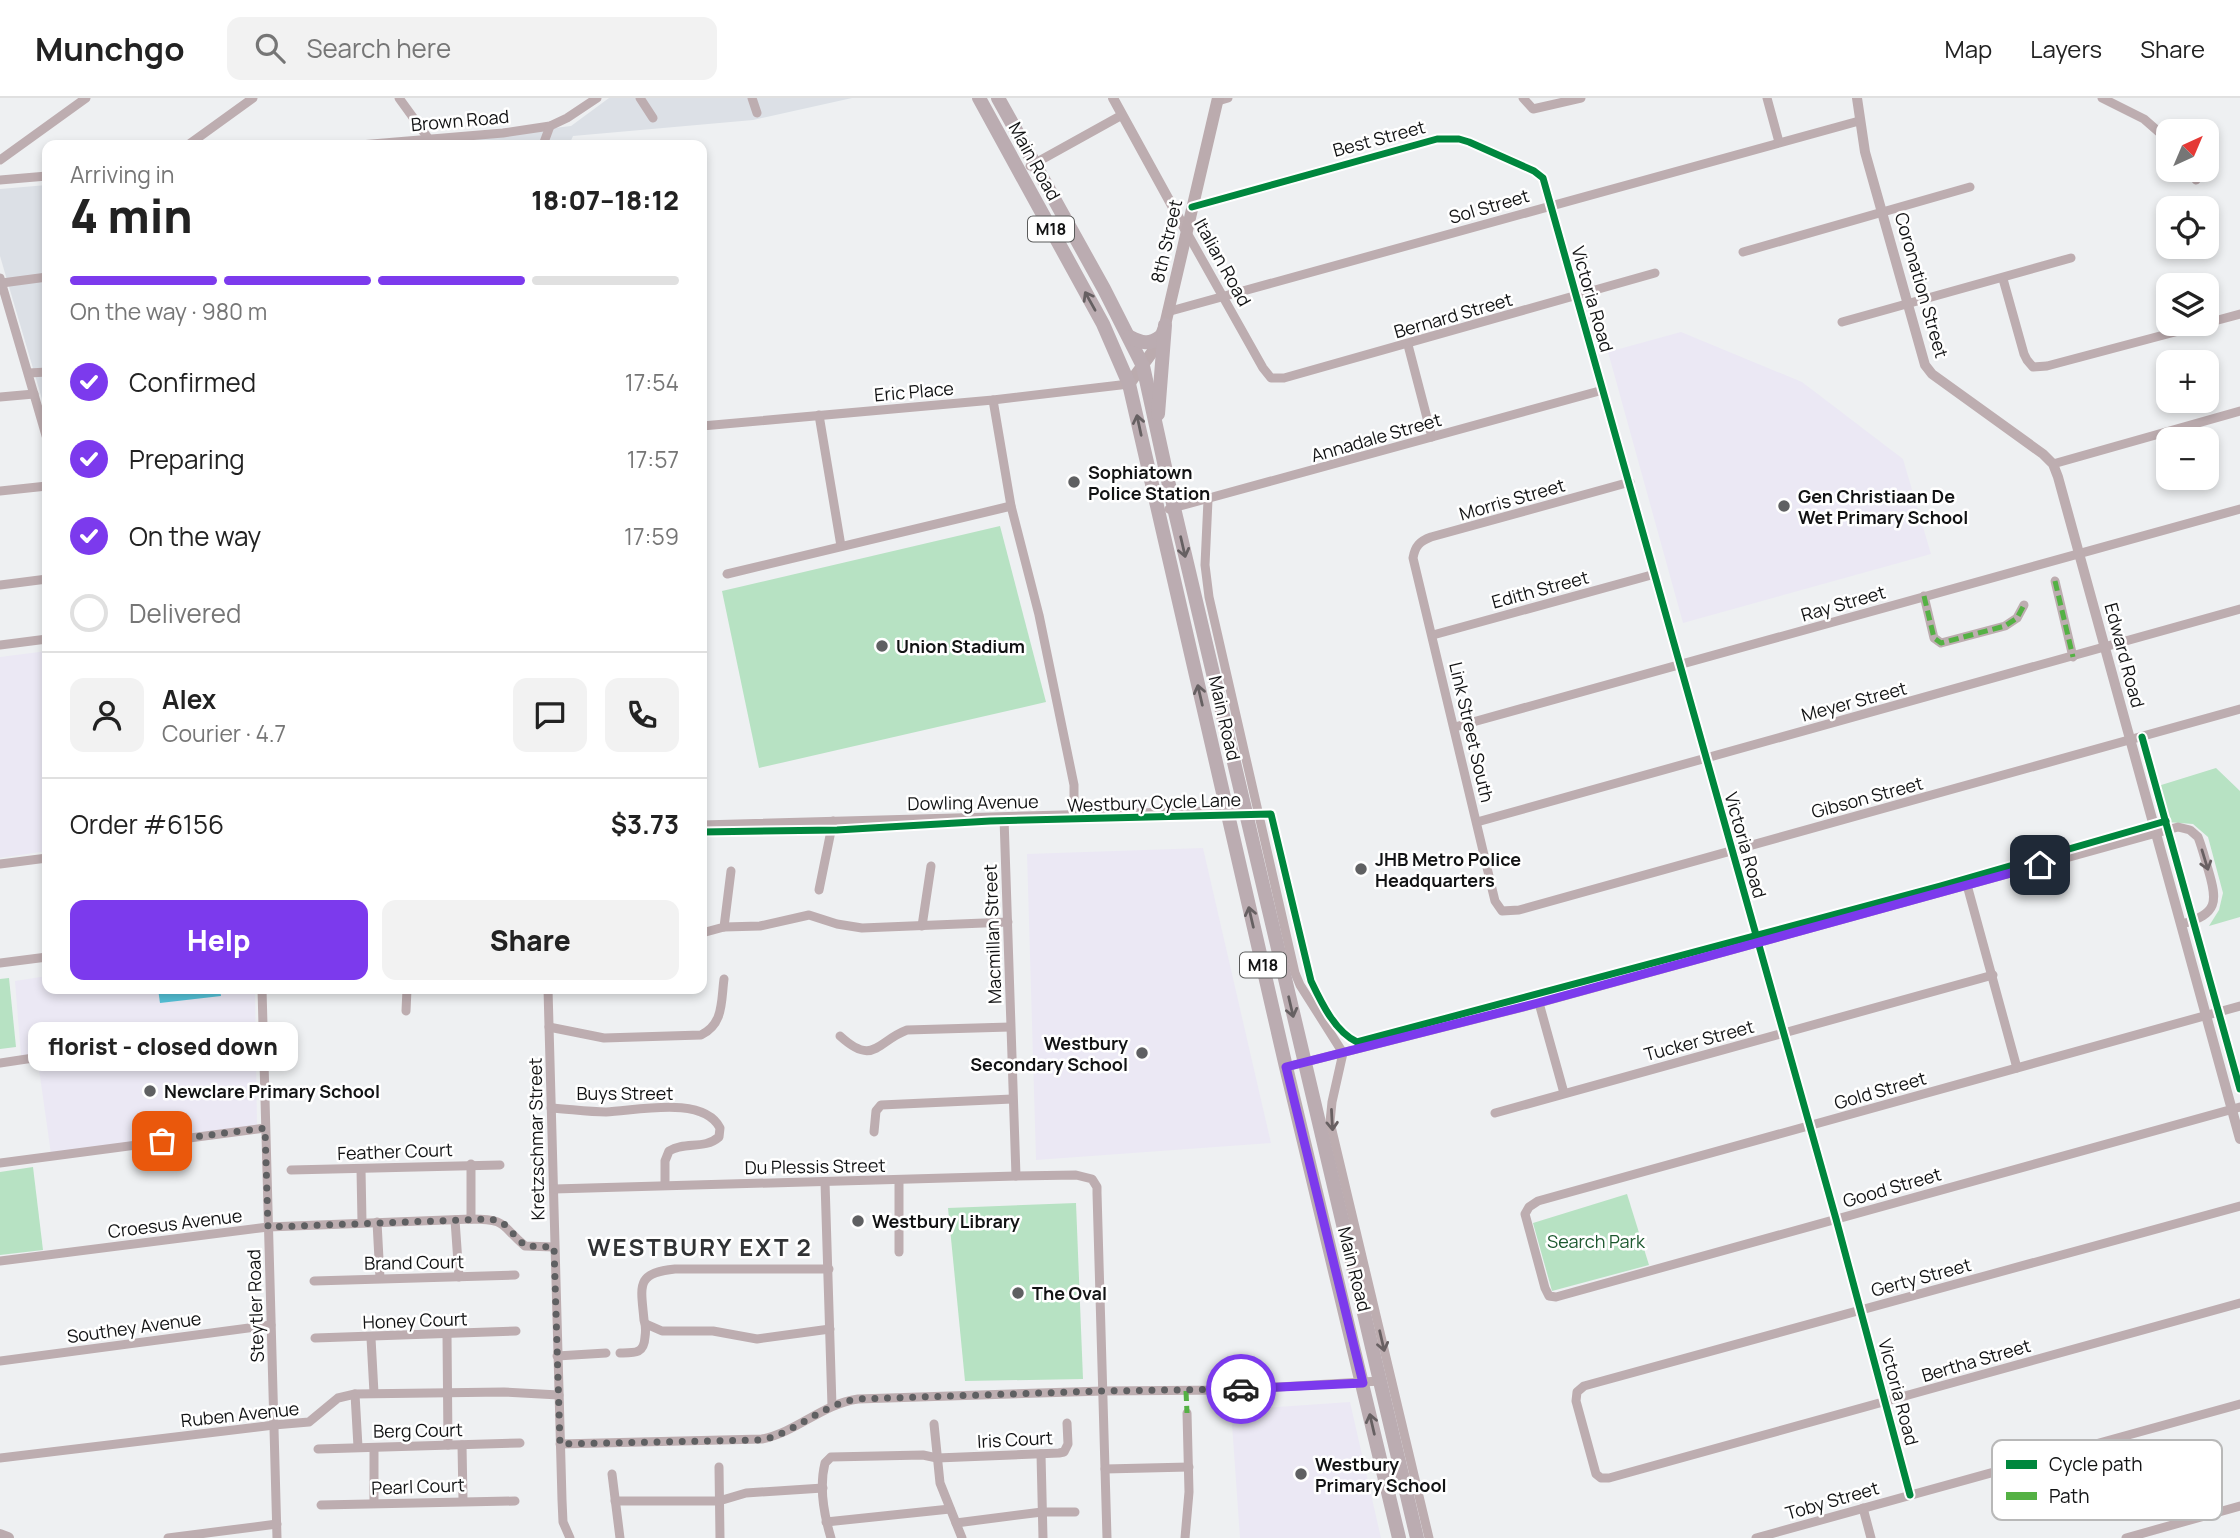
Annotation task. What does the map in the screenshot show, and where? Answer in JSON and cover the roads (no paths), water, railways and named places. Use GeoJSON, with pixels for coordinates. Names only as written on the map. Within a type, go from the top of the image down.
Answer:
{"type":"FeatureCollection","features":[{"type":"Feature","properties":{"kind":"main road","name":"Main Road"},"geometry":{"type":"LineString","coordinates":[[979,98],[1103,324],[1129,384],[1286,1067],[1399,1538]]}},
{"type":"Feature","properties":{"kind":"main road","name":"Main Road"},"geometry":{"type":"LineString","coordinates":[[998,98],[1130,337],[1143,366],[1174,508],[1417,1538]]}},
{"type":"Feature","properties":{"kind":"main road","name":"8th Street"},"geometry":{"type":"LineString","coordinates":[[1129,384],[1143,366],[1164,325],[1192,207],[1222,99]]}},
{"type":"Feature","properties":{"kind":"main road"},"geometry":{"type":"LineString","coordinates":[[1130,337],[1152,343],[1164,325]]}},
{"type":"Feature","properties":{"kind":"main road"},"geometry":{"type":"LineString","coordinates":[[1156,425],[1164,325]]}},
{"type":"Feature","properties":{"kind":"main road"},"geometry":{"type":"LineString","coordinates":[[0,1535],[8,1538]]}},
{"type":"Feature","properties":{"kind":"street"},"geometry":{"type":"LineString","coordinates":[[0,160],[86,98]]}},
{"type":"Feature","properties":{"kind":"street"},"geometry":{"type":"LineString","coordinates":[[195,140],[253,98]]}},
{"type":"Feature","properties":{"kind":"street"},"geometry":{"type":"LineString","coordinates":[[399,98],[428,138]]}},
{"type":"Feature","properties":{"kind":"street","name":"Brown Road"},"geometry":{"type":"LineString","coordinates":[[450,140],[550,126],[597,98]]}},
{"type":"Feature","properties":{"kind":"street"},"geometry":{"type":"LineString","coordinates":[[640,98],[653,118]]}},
{"type":"Feature","properties":{"kind":"street"},"geometry":{"type":"LineString","coordinates":[[752,98],[757,113]]}},
{"type":"Feature","properties":{"kind":"street","name":"Italian Road"},"geometry":{"type":"LineString","coordinates":[[1112,98],[1263,368]]}},
{"type":"Feature","properties":{"kind":"street"},"geometry":{"type":"LineString","coordinates":[[1523,98],[1533,109],[1581,98]]}},
{"type":"Feature","properties":{"kind":"street"},"geometry":{"type":"LineString","coordinates":[[1767,98],[1779,142]]}},
{"type":"Feature","properties":{"kind":"street","name":"Coronation Street"},"geometry":{"type":"LineString","coordinates":[[1857,98],[1865,152],[1922,358],[1928,370],[2053,464]]}},
{"type":"Feature","properties":{"kind":"street"},"geometry":{"type":"LineString","coordinates":[[2102,98],[2144,119],[2156,130]]}},
{"type":"Feature","properties":{"kind":"street"},"geometry":{"type":"LineString","coordinates":[[1019,172],[1122,115]]}},
{"type":"Feature","properties":{"kind":"street","name":"Sol Street"},"geometry":{"type":"LineString","coordinates":[[1164,325],[1221,297],[1860,121]]}},
{"type":"Feature","properties":{"kind":"street"},"geometry":{"type":"LineString","coordinates":[[545,140],[550,126]]}},
{"type":"Feature","properties":{"kind":"street","name":"Best Street"},"geometry":{"type":"LineString","coordinates":[[1192,207],[1420,142],[1449,138],[1469,142],[1534,171],[1542,178],[1550,205]]}},
{"type":"Feature","properties":{"kind":"street","name":"Brown Road"},"geometry":{"type":"LineString","coordinates":[[409,140],[437,140]]}},
{"type":"Feature","properties":{"kind":"street"},"geometry":{"type":"LineString","coordinates":[[0,180],[42,176]]}},
{"type":"Feature","properties":{"kind":"street"},"geometry":{"type":"LineString","coordinates":[[1743,251],[1970,187]]}},
{"type":"Feature","properties":{"kind":"street","name":"Victoria Road"},"geometry":{"type":"LineString","coordinates":[[1550,205],[1836,1219],[1910,1495]]}},
{"type":"Feature","properties":{"kind":"street"},"geometry":{"type":"LineString","coordinates":[[1842,322],[2071,258]]}},
{"type":"Feature","properties":{"kind":"street","name":"Bernard Street"},"geometry":{"type":"LineString","coordinates":[[1263,368],[1271,378],[1284,378],[1655,273]]}},
{"type":"Feature","properties":{"kind":"street"},"geometry":{"type":"LineString","coordinates":[[42,277],[1,280],[42,422]]}},
{"type":"Feature","properties":{"kind":"street"},"geometry":{"type":"LineString","coordinates":[[2003,279],[2024,354],[2033,367],[2047,366],[2158,336]]}},
{"type":"Feature","properties":{"kind":"street"},"geometry":{"type":"LineString","coordinates":[[2219,320],[2240,314]]}},
{"type":"Feature","properties":{"kind":"street"},"geometry":{"type":"LineString","coordinates":[[1408,345],[1432,437]]}},
{"type":"Feature","properties":{"kind":"street"},"geometry":{"type":"LineString","coordinates":[[29,373],[42,372]]}},
{"type":"Feature","properties":{"kind":"street","name":"Eric Place"},"geometry":{"type":"LineString","coordinates":[[707,426],[993,400],[1129,384]]}},
{"type":"Feature","properties":{"kind":"street","name":"Annadale Street"},"geometry":{"type":"LineString","coordinates":[[1157,512],[1603,390]]}},
{"type":"Feature","properties":{"kind":"street"},"geometry":{"type":"LineString","coordinates":[[0,397],[34,394]]}},
{"type":"Feature","properties":{"kind":"street"},"geometry":{"type":"LineString","coordinates":[[993,400],[1011,506],[1039,615],[1074,785],[1074,816]]}},
{"type":"Feature","properties":{"kind":"street"},"geometry":{"type":"LineString","coordinates":[[2053,464],[2240,411]]}},
{"type":"Feature","properties":{"kind":"street"},"geometry":{"type":"LineString","coordinates":[[819,415],[841,546]]}},
{"type":"Feature","properties":{"kind":"street","name":"Edward Road"},"geometry":{"type":"LineString","coordinates":[[2053,464],[2207,1015],[2236,1108],[2240,1139]]}},
{"type":"Feature","properties":{"kind":"street","name":"Morris Street"},"geometry":{"type":"LineString","coordinates":[[1413,558],[1417,545],[1431,537],[1630,482]]}},
{"type":"Feature","properties":{"kind":"street"},"geometry":{"type":"LineString","coordinates":[[0,491],[42,487]]}},
{"type":"Feature","properties":{"kind":"street","name":"Main Road"},"geometry":{"type":"LineString","coordinates":[[1208,500],[1205,565],[1209,597],[1295,973],[1343,1053],[1330,1122],[1429,1538]]}},
{"type":"Feature","properties":{"kind":"street"},"geometry":{"type":"LineString","coordinates":[[727,574],[1011,506]]}},
{"type":"Feature","properties":{"kind":"street","name":"Ray Street"},"geometry":{"type":"LineString","coordinates":[[1455,727],[2240,509]]}},
{"type":"Feature","properties":{"kind":"street","name":"Link Street South"},"geometry":{"type":"LineString","coordinates":[[1413,558],[1495,901],[1502,911]]}},
{"type":"Feature","properties":{"kind":"street","name":"Edith Street"},"geometry":{"type":"LineString","coordinates":[[1433,635],[1655,574]]}},
{"type":"Feature","properties":{"kind":"street"},"geometry":{"type":"LineString","coordinates":[[0,585],[42,580]]}},
{"type":"Feature","properties":{"kind":"street"},"geometry":{"type":"LineString","coordinates":[[2054,581],[2073,657]]}},
{"type":"Feature","properties":{"kind":"street"},"geometry":{"type":"LineString","coordinates":[[1924,596],[1934,638],[1938,642],[2005,626],[2017,618],[2024,605]]}},
{"type":"Feature","properties":{"kind":"street","name":"Meyer Street"},"geometry":{"type":"LineString","coordinates":[[1477,822],[2240,609]]}},
{"type":"Feature","properties":{"kind":"street"},"geometry":{"type":"LineString","coordinates":[[0,645],[42,640]]}},
{"type":"Feature","properties":{"kind":"street","name":"Gibson Street"},"geometry":{"type":"LineString","coordinates":[[1502,911],[1519,910],[2240,709]]}},
{"type":"Feature","properties":{"kind":"street","name":"Dowling Avenue"},"geometry":{"type":"LineString","coordinates":[[707,825],[1246,810]]}},
{"type":"Feature","properties":{"kind":"street","name":"Macmillan Street"},"geometry":{"type":"LineString","coordinates":[[1004,818],[1016,1175]]}},
{"type":"Feature","properties":{"kind":"street"},"geometry":{"type":"LineString","coordinates":[[819,890],[833,821]]}},
{"type":"Feature","properties":{"kind":"street"},"geometry":{"type":"LineString","coordinates":[[1286,1067],[1538,1003],[2178,827],[2195,833],[2215,892],[2214,904],[2206,914],[2182,924]]}},
{"type":"Feature","properties":{"kind":"street"},"geometry":{"type":"LineString","coordinates":[[0,864],[42,859]]}},
{"type":"Feature","properties":{"kind":"street"},"geometry":{"type":"LineString","coordinates":[[922,926],[931,866]]}},
{"type":"Feature","properties":{"kind":"street"},"geometry":{"type":"LineString","coordinates":[[724,927],[731,871]]}},
{"type":"Feature","properties":{"kind":"street"},"geometry":{"type":"LineString","coordinates":[[1967,885],[2017,1068]]}},
{"type":"Feature","properties":{"kind":"street"},"geometry":{"type":"LineString","coordinates":[[707,932],[724,927],[767,925],[809,915],[862,928],[1008,922]]}},
{"type":"Feature","properties":{"kind":"street"},"geometry":{"type":"LineString","coordinates":[[0,963],[42,958]]}},
{"type":"Feature","properties":{"kind":"street","name":"Tucker Street"},"geometry":{"type":"LineString","coordinates":[[1495,1113],[1993,975]]}},
{"type":"Feature","properties":{"kind":"street"},"geometry":{"type":"LineString","coordinates":[[549,1027],[604,1038],[701,1035],[713,1028],[719,1016],[724,979]]}},
{"type":"Feature","properties":{"kind":"street","name":"Steytler Road"},"geometry":{"type":"LineString","coordinates":[[262,994],[277,1538]]}},
{"type":"Feature","properties":{"kind":"street"},"geometry":{"type":"LineString","coordinates":[[406,1011],[407,994]]}},
{"type":"Feature","properties":{"kind":"street","name":"Kretzschmar Street"},"geometry":{"type":"LineString","coordinates":[[548,994],[562,1513],[570,1538]]}},
{"type":"Feature","properties":{"kind":"street"},"geometry":{"type":"LineString","coordinates":[[1538,1003],[1564,1093]]}},
{"type":"Feature","properties":{"kind":"street","name":"Gold Street"},"geometry":{"type":"LineString","coordinates":[[1552,1297],[1545,1288],[1525,1214],[1529,1206],[1538,1201],[2240,1006]]}},
{"type":"Feature","properties":{"kind":"street"},"geometry":{"type":"LineString","coordinates":[[839,1036],[857,1049],[871,1050],[878,1049],[907,1030],[1010,1027]]}},
{"type":"Feature","properties":{"kind":"street"},"geometry":{"type":"LineString","coordinates":[[0,1063],[40,1058]]}},
{"type":"Feature","properties":{"kind":"street"},"geometry":{"type":"LineString","coordinates":[[874,1132],[876,1111],[881,1105],[1012,1100]]}},
{"type":"Feature","properties":{"kind":"street","name":"Buys Street"},"geometry":{"type":"LineString","coordinates":[[551,1108],[604,1112],[664,1107],[712,1117],[720,1128],[719,1137],[707,1144],[679,1147],[669,1151],[665,1161],[665,1185]]}},
{"type":"Feature","properties":{"kind":"street","name":"Good Street"},"geometry":{"type":"LineString","coordinates":[[1552,1297],[2236,1108]]}},
{"type":"Feature","properties":{"kind":"street"},"geometry":{"type":"LineString","coordinates":[[0,1163],[265,1128]]}},
{"type":"Feature","properties":{"kind":"street"},"geometry":{"type":"LineString","coordinates":[[471,1164],[471,1219]]}},
{"type":"Feature","properties":{"kind":"street","name":"Feather Court"},"geometry":{"type":"LineString","coordinates":[[291,1170],[500,1165]]}},
{"type":"Feature","properties":{"kind":"street"},"geometry":{"type":"LineString","coordinates":[[361,1169],[362,1222]]}},
{"type":"Feature","properties":{"kind":"street","name":"Du Plessis Street"},"geometry":{"type":"LineString","coordinates":[[554,1189],[1016,1175],[1076,1175],[1092,1179],[1097,1187],[1103,1391]]}},
{"type":"Feature","properties":{"kind":"street"},"geometry":{"type":"LineString","coordinates":[[899,1180],[899,1252]]}},
{"type":"Feature","properties":{"kind":"street"},"geometry":{"type":"LineString","coordinates":[[825,1182],[832,1406]]}},
{"type":"Feature","properties":{"kind":"street","name":"Gerty Street"},"geometry":{"type":"LineString","coordinates":[[1585,1438],[1575,1396],[1579,1388],[2240,1206]]}},
{"type":"Feature","properties":{"kind":"street","name":"Croesus Avenue"},"geometry":{"type":"LineString","coordinates":[[0,1261],[268,1227],[471,1219],[502,1222],[525,1246],[554,1247]]}},
{"type":"Feature","properties":{"kind":"street"},"geometry":{"type":"LineString","coordinates":[[455,1220],[459,1277]]}},
{"type":"Feature","properties":{"kind":"street"},"geometry":{"type":"LineString","coordinates":[[377,1222],[380,1278]]}},
{"type":"Feature","properties":{"kind":"street"},"geometry":{"type":"LineString","coordinates":[[620,1353],[637,1353],[642,1350],[646,1324],[642,1288],[645,1278],[655,1271],[829,1269]]}},
{"type":"Feature","properties":{"kind":"street","name":"Brand Court"},"geometry":{"type":"LineString","coordinates":[[314,1280],[515,1275]]}},
{"type":"Feature","properties":{"kind":"street","name":"Bertha Street"},"geometry":{"type":"LineString","coordinates":[[1585,1438],[1596,1474],[1601,1478],[1609,1478],[2240,1303]]}},
{"type":"Feature","properties":{"kind":"street"},"geometry":{"type":"LineString","coordinates":[[646,1324],[663,1331],[713,1331],[757,1339],[830,1329]]}},
{"type":"Feature","properties":{"kind":"street","name":"Southey Avenue"},"geometry":{"type":"LineString","coordinates":[[0,1361],[271,1325]]}},
{"type":"Feature","properties":{"kind":"street","name":"Honey Court"},"geometry":{"type":"LineString","coordinates":[[315,1338],[516,1331]]}},
{"type":"Feature","properties":{"kind":"street"},"geometry":{"type":"LineString","coordinates":[[446,1335],[448,1445]]}},
{"type":"Feature","properties":{"kind":"street"},"geometry":{"type":"LineString","coordinates":[[371,1338],[374,1393]]}},
{"type":"Feature","properties":{"kind":"street"},"geometry":{"type":"LineString","coordinates":[[557,1356],[606,1353]]}},
{"type":"Feature","properties":{"kind":"street"},"geometry":{"type":"LineString","coordinates":[[560,1444],[762,1440],[792,1430],[832,1406],[858,1399],[1227,1390],[1380,1381]]}},
{"type":"Feature","properties":{"kind":"street"},"geometry":{"type":"LineString","coordinates":[[1103,1391],[1107,1538]]}},
{"type":"Feature","properties":{"kind":"street","name":"Ruben Avenue"},"geometry":{"type":"LineString","coordinates":[[0,1458],[309,1423],[338,1398],[355,1394],[448,1392],[559,1395]]}},
{"type":"Feature","properties":{"kind":"street"},"geometry":{"type":"LineString","coordinates":[[355,1394],[358,1447]]}},
{"type":"Feature","properties":{"kind":"street","name":"Toby Street"},"geometry":{"type":"LineString","coordinates":[[2109,1440],[2240,1404]]}},
{"type":"Feature","properties":{"kind":"street"},"geometry":{"type":"LineString","coordinates":[[1185,1538],[1189,1467],[1186,1413]]}},
{"type":"Feature","properties":{"kind":"street","name":"Iris Court"},"geometry":{"type":"LineString","coordinates":[[823,1488],[825,1463],[831,1457],[915,1454],[937,1458],[1064,1452],[1068,1444],[1067,1423]]}},
{"type":"Feature","properties":{"kind":"street"},"geometry":{"type":"LineString","coordinates":[[934,1424],[940,1483],[962,1538]]}},
{"type":"Feature","properties":{"kind":"street","name":"Berg Court"},"geometry":{"type":"LineString","coordinates":[[317,1449],[520,1443]]}},
{"type":"Feature","properties":{"kind":"street"},"geometry":{"type":"LineString","coordinates":[[462,1445],[463,1500]]}},
{"type":"Feature","properties":{"kind":"street"},"geometry":{"type":"LineString","coordinates":[[374,1448],[374,1503]]}},
{"type":"Feature","properties":{"kind":"street"},"geometry":{"type":"LineString","coordinates":[[1041,1454],[1043,1538]]}},
{"type":"Feature","properties":{"kind":"street"},"geometry":{"type":"LineString","coordinates":[[719,1466],[720,1538]]}},
{"type":"Feature","properties":{"kind":"street"},"geometry":{"type":"LineString","coordinates":[[1105,1469],[1189,1467]]}},
{"type":"Feature","properties":{"kind":"street","name":"Toby Street"},"geometry":{"type":"LineString","coordinates":[[1756,1538],[1992,1472]]}},
{"type":"Feature","properties":{"kind":"street"},"geometry":{"type":"LineString","coordinates":[[612,1474],[620,1538]]}},
{"type":"Feature","properties":{"kind":"street"},"geometry":{"type":"LineString","coordinates":[[615,1500],[719,1501],[746,1493],[823,1488],[826,1522],[831,1538]]}},
{"type":"Feature","properties":{"kind":"street","name":"Pearl Court"},"geometry":{"type":"LineString","coordinates":[[321,1505],[515,1501]]}},
{"type":"Feature","properties":{"kind":"street"},"geometry":{"type":"LineString","coordinates":[[2222,1511],[2240,1506]]}},
{"type":"Feature","properties":{"kind":"street"},"geometry":{"type":"LineString","coordinates":[[1863,1508],[1871,1538]]}},
{"type":"Feature","properties":{"kind":"street"},"geometry":{"type":"LineString","coordinates":[[826,1522],[950,1509]]}},
{"type":"Feature","properties":{"kind":"street"},"geometry":{"type":"LineString","coordinates":[[956,1523],[1042,1512],[1075,1512]]}},
{"type":"Feature","properties":{"kind":"street"},"geometry":{"type":"LineString","coordinates":[[2126,1538],[2190,1520]]}},
{"type":"Feature","properties":{"kind":"street"},"geometry":{"type":"LineString","coordinates":[[168,1538],[277,1524]]}},
{"type":"Feature","properties":{"kind":"water"},"geometry":{"type":"Polygon","coordinates":[[[159,994],[221,996],[160,1003],[159,994]]]}},
{"type":"Feature","properties":{"kind":"place","name":"Sophiatown Police Station"},"geometry":{"type":"Point","coordinates":[1074,482]}},
{"type":"Feature","properties":{"kind":"place","name":"Gen Christiaan De Wet Primary School"},"geometry":{"type":"Point","coordinates":[1784,506]}},
{"type":"Feature","properties":{"kind":"place","name":"Union Stadium"},"geometry":{"type":"Point","coordinates":[882,646]}},
{"type":"Feature","properties":{"kind":"place","name":"JHB Metro Police Headquarters"},"geometry":{"type":"Point","coordinates":[1361,869]}},
{"type":"Feature","properties":{"kind":"place","name":"Westbury Secondary School"},"geometry":{"type":"Point","coordinates":[1142,1053]}},
{"type":"Feature","properties":{"kind":"place","name":"Newclare Primary School"},"geometry":{"type":"Point","coordinates":[150,1091]}},
{"type":"Feature","properties":{"kind":"place","name":"florist - closed down"},"geometry":{"type":"Point","coordinates":[162,1141]}},
{"type":"Feature","properties":{"kind":"place","name":"Westbury Library"},"geometry":{"type":"Point","coordinates":[858,1221]}},
{"type":"Feature","properties":{"kind":"place","name":"The Oval"},"geometry":{"type":"Point","coordinates":[1018,1293]}},
{"type":"Feature","properties":{"kind":"place","name":"Westbury Primary School"},"geometry":{"type":"Point","coordinates":[1301,1474]}},
{"type":"Feature","properties":{"kind":"district","name":"WESTBURY EXT 2"},"geometry":{"type":"Point","coordinates":[700,1246]}},
{"type":"Feature","properties":{"kind":"park label","name":"Search Park"},"geometry":{"type":"Point","coordinates":[1596,1241]}}]}
